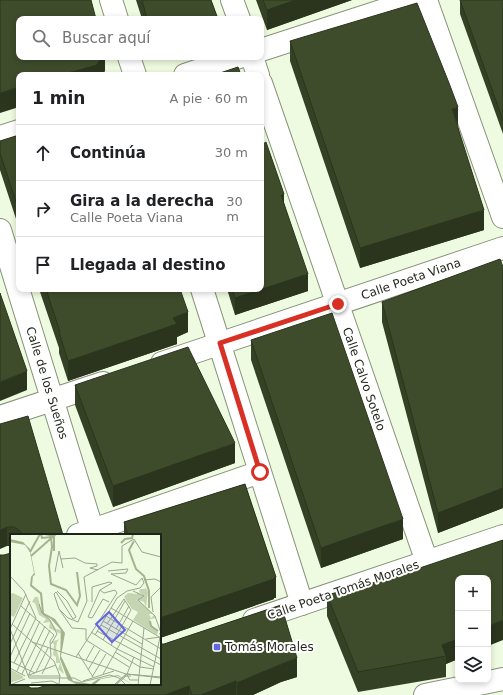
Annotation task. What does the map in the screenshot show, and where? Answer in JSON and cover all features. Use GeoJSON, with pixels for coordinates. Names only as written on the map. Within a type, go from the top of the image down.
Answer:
{"type":"FeatureCollection","features":[{"type":"Feature","properties":{"kind":"street"},"geometry":{"type":"LineString","coordinates":[[111,0],[116,16]]}},
{"type":"Feature","properties":{"kind":"street"},"geometry":{"type":"LineString","coordinates":[[232,0],[238,16]]}},
{"type":"Feature","properties":{"kind":"street"},"geometry":{"type":"LineString","coordinates":[[264,49],[415,0]]}},
{"type":"Feature","properties":{"kind":"street"},"geometry":{"type":"LineString","coordinates":[[426,0],[503,218]]}},
{"type":"Feature","properties":{"kind":"street"},"geometry":{"type":"LineString","coordinates":[[130,60],[134,72]]}},
{"type":"Feature","properties":{"kind":"street"},"geometry":{"type":"LineString","coordinates":[[195,72],[230,60]]}},
{"type":"Feature","properties":{"kind":"street"},"geometry":{"type":"LineString","coordinates":[[253,60],[257,72]]}},
{"type":"Feature","properties":{"kind":"street","name":"Calle Calvo Sotelo"},"geometry":{"type":"LineString","coordinates":[[264,92],[427,562]]}},
{"type":"Feature","properties":{"kind":"street"},"geometry":{"type":"LineString","coordinates":[[0,137],[16,132]]}},
{"type":"Feature","properties":{"kind":"street","name":"Calle de los Sueños"},"geometry":{"type":"LineString","coordinates":[[0,230],[16,283]]}},
{"type":"Feature","properties":{"kind":"street","name":"Calle Poeta Viana"},"geometry":{"type":"LineString","coordinates":[[147,368],[503,248]]}},
{"type":"Feature","properties":{"kind":"street","name":"Calle de los Sueños"},"geometry":{"type":"LineString","coordinates":[[19,292],[52,400],[88,533]]}},
{"type":"Feature","properties":{"kind":"street"},"geometry":{"type":"LineString","coordinates":[[203,292],[302,604]]}},
{"type":"Feature","properties":{"kind":"street"},"geometry":{"type":"LineString","coordinates":[[0,417],[118,378]]}},
{"type":"Feature","properties":{"kind":"street"},"geometry":{"type":"LineString","coordinates":[[88,533],[260,472]]}},
{"type":"Feature","properties":{"kind":"street","name":"Calle Poeta Tomás Morales"},"geometry":{"type":"LineString","coordinates":[[235,626],[503,536]]}},
{"type":"Feature","properties":{"kind":"street"},"geometry":{"type":"LineString","coordinates":[[425,695],[503,680]]}},
{"type":"Feature","properties":{"kind":"building"},"geometry":{"type":"Polygon","coordinates":[[[0,0],[91,0],[95,16],[16,16],[16,60],[100,60],[97,65],[72,72],[16,72],[16,88],[0,93],[0,0]]]}},
{"type":"Feature","properties":{"kind":"building"},"geometry":{"type":"Polygon","coordinates":[[[142,0],[211,0],[217,16],[146,16],[142,0]]]}},
{"type":"Feature","properties":{"kind":"building"},"geometry":{"type":"Polygon","coordinates":[[[263,0],[296,0],[267,10],[263,0]]]}},
{"type":"Feature","properties":{"kind":"building"},"geometry":{"type":"Polygon","coordinates":[[[460,0],[503,0],[503,120],[460,0]]]}},
{"type":"Feature","properties":{"kind":"building"},"geometry":{"type":"Polygon","coordinates":[[[417,3],[458,107],[452,109],[484,210],[360,248],[290,41],[417,3]]]}},
{"type":"Feature","properties":{"kind":"building"},"geometry":{"type":"Polygon","coordinates":[[[238,67],[240,72],[223,72],[238,67]]]}},
{"type":"Feature","properties":{"kind":"building"},"geometry":{"type":"Polygon","coordinates":[[[16,136],[16,202],[0,153],[0,141],[16,136]]]}},
{"type":"Feature","properties":{"kind":"building"},"geometry":{"type":"Polygon","coordinates":[[[266,142],[284,194],[281,195],[308,274],[264,288],[264,143],[266,142]]]}},
{"type":"Feature","properties":{"kind":"building"},"geometry":{"type":"Polygon","coordinates":[[[500,259],[503,267],[503,488],[438,513],[382,302],[500,259]]]}},
{"type":"Feature","properties":{"kind":"building"},"geometry":{"type":"Polygon","coordinates":[[[47,292],[181,292],[188,312],[173,318],[177,324],[68,361],[47,292]]]}},
{"type":"Feature","properties":{"kind":"building"},"geometry":{"type":"Polygon","coordinates":[[[233,292],[253,292],[235,298],[233,292]]]}},
{"type":"Feature","properties":{"kind":"building"},"geometry":{"type":"Polygon","coordinates":[[[0,293],[27,371],[0,382],[0,293]]]}},
{"type":"Feature","properties":{"kind":"building"},"geometry":{"type":"Polygon","coordinates":[[[332,313],[403,519],[321,548],[251,340],[332,313]]]}},
{"type":"Feature","properties":{"kind":"building"},"geometry":{"type":"Polygon","coordinates":[[[188,347],[235,443],[113,486],[75,385],[188,347]]]}},
{"type":"Feature","properties":{"kind":"building"},"geometry":{"type":"Polygon","coordinates":[[[28,416],[63,534],[22,534],[14,527],[7,527],[0,530],[0,424],[28,416]]]}},
{"type":"Feature","properties":{"kind":"building"},"geometry":{"type":"Polygon","coordinates":[[[245,484],[276,577],[274,579],[161,618],[161,534],[128,534],[124,522],[245,484]]]}},
{"type":"Feature","properties":{"kind":"building"},"geometry":{"type":"Polygon","coordinates":[[[503,540],[503,620],[491,625],[491,575],[455,575],[455,640],[442,645],[446,656],[358,672],[327,595],[387,579],[503,540]]]}},
{"type":"Feature","properties":{"kind":"building"},"geometry":{"type":"Polygon","coordinates":[[[10,553],[10,685],[26,685],[31,688],[38,688],[47,685],[161,685],[161,644],[281,605],[297,658],[237,683],[236,681],[201,695],[192,695],[189,686],[165,695],[0,695],[0,555],[10,553]]]}},
{"type":"Feature","properties":{"kind":"place","name":"Tomás Morales"},"geometry":{"type":"Point","coordinates":[217,647]}},
{"type":"Feature","properties":{"kind":"route"},"geometry":{"type":"LineString","coordinates":[[260,472],[220,343],[338,304]]}}]}
